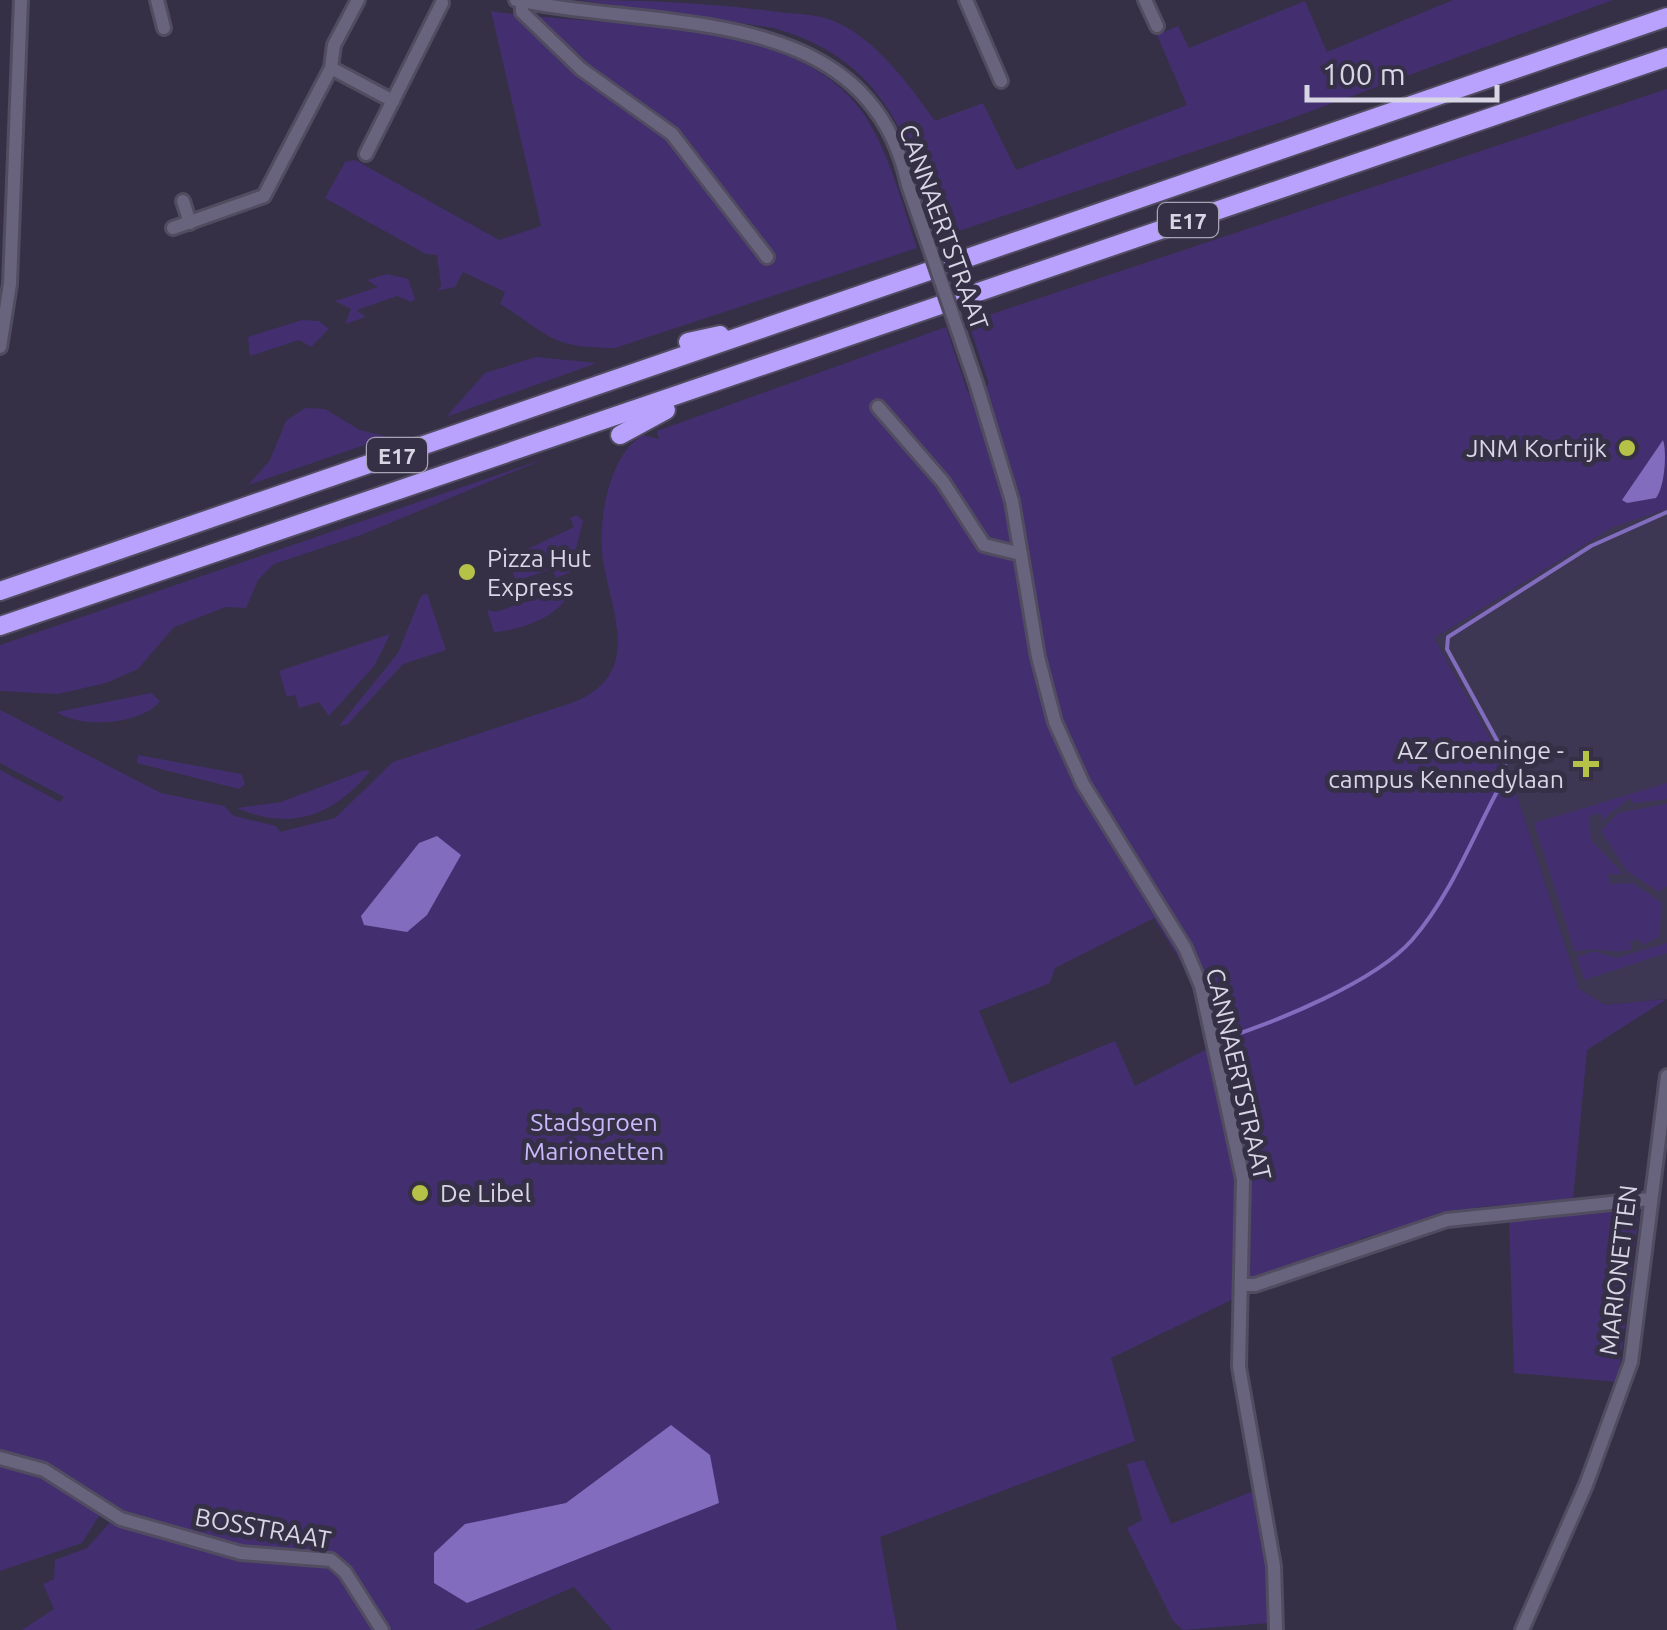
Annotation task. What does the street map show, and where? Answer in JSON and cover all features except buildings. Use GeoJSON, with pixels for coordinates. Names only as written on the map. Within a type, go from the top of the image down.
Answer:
{"type":"FeatureCollection","features":[{"type":"Feature","properties":{"kind":"highway","name":"E17"},"geometry":{"type":"LineString","coordinates":[[0,591],[1667,17]]}},
{"type":"Feature","properties":{"kind":"highway","name":"E17"},"geometry":{"type":"LineString","coordinates":[[0,626],[1667,57]]}},
{"type":"Feature","properties":{"kind":"highway"},"geometry":{"type":"LineString","coordinates":[[688,342],[794,320]]}},
{"type":"Feature","properties":{"kind":"highway"},"geometry":{"type":"LineString","coordinates":[[620,435],[710,386]]}},
{"type":"Feature","properties":{"kind":"street"},"geometry":{"type":"LineString","coordinates":[[0,348],[10,284],[21,0]]}},
{"type":"Feature","properties":{"kind":"street"},"geometry":{"type":"LineString","coordinates":[[157,0],[164,28]]}},
{"type":"Feature","properties":{"kind":"street"},"geometry":{"type":"LineString","coordinates":[[173,228],[264,196],[331,68],[334,46],[358,0]]}},
{"type":"Feature","properties":{"kind":"street"},"geometry":{"type":"LineString","coordinates":[[966,0],[1001,81]]}},
{"type":"Feature","properties":{"kind":"street"},"geometry":{"type":"LineString","coordinates":[[1146,0],[1158,26]]}},
{"type":"Feature","properties":{"kind":"street","name":"CANNAERTSTRAAT"},"geometry":{"type":"LineString","coordinates":[[766,257],[689,151],[581,68],[522,12],[519,1],[760,36],[806,50],[832,66],[864,96],[882,122],[908,185],[1001,458],[1043,681],[1068,754],[1118,845],[1185,948],[1201,986],[1242,1179],[1238,1367],[1274,1566],[1276,1630]]}},
{"type":"Feature","properties":{"kind":"street"},"geometry":{"type":"LineString","coordinates":[[366,154],[442,3]]}},
{"type":"Feature","properties":{"kind":"street"},"geometry":{"type":"LineString","coordinates":[[331,68],[394,100]]}},
{"type":"Feature","properties":{"kind":"street"},"geometry":{"type":"LineString","coordinates":[[183,201],[190,223]]}},
{"type":"Feature","properties":{"kind":"street"},"geometry":{"type":"LineString","coordinates":[[878,407],[943,482],[984,545],[1021,554]]}},
{"type":"Feature","properties":{"kind":"street","name":"MARIONETTEN"},"geometry":{"type":"LineString","coordinates":[[1522,1630],[1586,1486],[1627,1374],[1667,1076]]}},
{"type":"Feature","properties":{"kind":"street"},"geometry":{"type":"LineString","coordinates":[[1241,1285],[1255,1284],[1447,1220],[1650,1198]]}},
{"type":"Feature","properties":{"kind":"street","name":"BOSSTRAAT"},"geometry":{"type":"LineString","coordinates":[[0,1458],[44,1470],[121,1519],[241,1553],[331,1560],[345,1572],[382,1630]]}},
{"type":"Feature","properties":{"kind":"shaded area"},"geometry":{"type":"Polygon","coordinates":[[[1663,440],[1664,469],[1656,498],[1627,503],[1622,500],[1663,440]]]}},
{"type":"Feature","properties":{"kind":"shaded area","name":"AZ Groeninge - campus Kennedylaan"},"geometry":{"type":"Polygon","coordinates":[[[1667,506],[1667,999],[1605,1005],[1579,989],[1510,774],[1434,638],[1613,527],[1667,506]]]}},
{"type":"Feature","properties":{"kind":"shaded area"},"geometry":{"type":"Polygon","coordinates":[[[437,836],[461,855],[427,915],[407,932],[364,925],[361,916],[419,843],[437,836]]]}},
{"type":"Feature","properties":{"kind":"shaded area"},"geometry":{"type":"Polygon","coordinates":[[[671,1425],[710,1455],[719,1503],[467,1603],[434,1583],[434,1553],[465,1524],[566,1503],[671,1425]]]}},
{"type":"Feature","properties":{"kind":"green space"},"geometry":{"type":"Polygon","coordinates":[[[579,0],[704,4],[831,20],[876,49],[935,121],[983,103],[1016,170],[1187,105],[1157,35],[1178,26],[1189,48],[1305,1],[1327,52],[1453,0],[1613,0],[1284,121],[941,237],[903,135],[867,82],[842,60],[812,42],[774,28],[579,0]]]}},
{"type":"Feature","properties":{"kind":"green space"},"geometry":{"type":"Polygon","coordinates":[[[491,11],[692,31],[743,41],[791,57],[831,80],[863,113],[888,161],[917,248],[615,348],[576,345],[552,338],[500,304],[505,292],[463,272],[455,287],[437,291],[441,286],[437,255],[426,254],[325,198],[345,162],[355,160],[499,240],[541,226],[491,11]]]}},
{"type":"Feature","properties":{"kind":"green space","name":"Stadsgroen Marionetten"},"geometry":{"type":"Polygon","coordinates":[[[1667,89],[1667,509],[1613,527],[1434,638],[1510,774],[1579,989],[1605,1005],[1667,999],[1587,1050],[1573,1199],[1480,1207],[1366,1237],[1280,1269],[1229,1301],[1111,1358],[1135,1441],[880,1537],[897,1630],[612,1630],[574,1587],[475,1630],[22,1630],[54,1609],[43,1584],[54,1579],[55,1560],[87,1548],[111,1521],[99,1516],[82,1543],[0,1571],[0,770],[60,802],[64,797],[0,763],[0,710],[161,793],[224,806],[234,816],[276,826],[280,832],[335,818],[393,762],[577,701],[610,674],[618,639],[603,560],[602,527],[608,490],[631,444],[643,435],[659,439],[657,431],[946,327],[968,393],[989,384],[968,322],[1667,89]],[[1154,918],[1055,968],[1050,983],[979,1011],[1010,1084],[1115,1041],[1135,1086],[1209,1048],[1189,975],[1154,918]]]}},
{"type":"Feature","properties":{"kind":"green space"},"geometry":{"type":"Polygon","coordinates":[[[387,274],[408,279],[415,299],[411,302],[397,296],[357,310],[366,317],[345,324],[351,309],[335,301],[378,287],[367,280],[387,274]]]}},
{"type":"Feature","properties":{"kind":"green space"},"geometry":{"type":"Polygon","coordinates":[[[302,320],[319,321],[329,329],[311,347],[299,340],[250,356],[248,337],[302,320]]]}},
{"type":"Feature","properties":{"kind":"green space"},"geometry":{"type":"Polygon","coordinates":[[[536,357],[597,363],[446,417],[485,373],[536,357]]]}},
{"type":"Feature","properties":{"kind":"green space"},"geometry":{"type":"Polygon","coordinates":[[[305,408],[325,409],[360,430],[388,437],[248,485],[270,460],[286,421],[305,408]]]}},
{"type":"Feature","properties":{"kind":"green space"},"geometry":{"type":"Polygon","coordinates":[[[544,459],[361,535],[274,564],[258,580],[246,608],[226,607],[174,627],[138,669],[106,683],[58,694],[0,691],[0,645],[544,459]]]}},
{"type":"Feature","properties":{"kind":"green space"},"geometry":{"type":"Polygon","coordinates":[[[577,515],[583,521],[570,572],[556,578],[552,569],[516,581],[512,570],[520,567],[517,554],[574,527],[570,518],[577,515]]]}},
{"type":"Feature","properties":{"kind":"green space"},"geometry":{"type":"Polygon","coordinates":[[[572,587],[560,606],[540,620],[494,632],[487,610],[495,612],[572,587]]]}},
{"type":"Feature","properties":{"kind":"green space"},"geometry":{"type":"Polygon","coordinates":[[[427,593],[446,650],[403,664],[348,724],[339,726],[398,653],[421,596],[427,593]]]}},
{"type":"Feature","properties":{"kind":"green space"},"geometry":{"type":"Polygon","coordinates":[[[390,634],[375,665],[329,716],[319,702],[299,708],[295,695],[287,697],[279,671],[390,634]]]}},
{"type":"Feature","properties":{"kind":"green space"},"geometry":{"type":"Polygon","coordinates":[[[151,693],[160,701],[125,720],[80,721],[57,712],[151,693]]]}},
{"type":"Feature","properties":{"kind":"green space"},"geometry":{"type":"Polygon","coordinates":[[[138,755],[241,774],[245,784],[239,789],[137,763],[138,755]]]}},
{"type":"Feature","properties":{"kind":"green space"},"geometry":{"type":"Polygon","coordinates":[[[370,771],[342,799],[311,815],[276,819],[237,808],[281,802],[370,771]]]}},
{"type":"Feature","properties":{"kind":"green space"},"geometry":{"type":"Polygon","coordinates":[[[1667,783],[1667,799],[1634,803],[1629,798],[1596,825],[1602,819],[1600,813],[1589,816],[1591,840],[1623,874],[1608,874],[1610,884],[1633,883],[1662,903],[1659,937],[1642,945],[1640,939],[1630,942],[1632,949],[1624,951],[1575,952],[1534,823],[1667,783]]]}},
{"type":"Feature","properties":{"kind":"green space"},"geometry":{"type":"Polygon","coordinates":[[[1667,804],[1667,886],[1659,892],[1627,871],[1601,831],[1618,813],[1667,804]]]}},
{"type":"Feature","properties":{"kind":"green space"},"geometry":{"type":"Polygon","coordinates":[[[1667,943],[1667,953],[1584,980],[1577,957],[1594,951],[1616,958],[1667,943]]]}},
{"type":"Feature","properties":{"kind":"green space"},"geometry":{"type":"Polygon","coordinates":[[[1640,1206],[1618,1382],[1514,1373],[1509,1217],[1640,1206]]]}},
{"type":"Feature","properties":{"kind":"green space"},"geometry":{"type":"Polygon","coordinates":[[[1144,1460],[1171,1524],[1256,1490],[1267,1548],[1271,1616],[1268,1623],[1183,1630],[1173,1621],[1127,1528],[1142,1520],[1127,1464],[1144,1460]]]}},
{"type":"Feature","properties":{"kind":"waterway"},"geometry":{"type":"LineString","coordinates":[[1505,773],[1505,755],[1447,649],[1448,637],[1591,546],[1667,512]]}},
{"type":"Feature","properties":{"kind":"waterway"},"geometry":{"type":"LineString","coordinates":[[1222,1039],[1323,999],[1395,956],[1438,904],[1500,786]]}},
{"type":"Feature","properties":{"kind":"place","name":"JNM Kortrijk"},"geometry":{"type":"Point","coordinates":[1627,448]}},
{"type":"Feature","properties":{"kind":"place","name":"Pizza Hut Express"},"geometry":{"type":"Point","coordinates":[467,572]}},
{"type":"Feature","properties":{"kind":"place","name":"AZ Groeninge - campus Kennedylaan"},"geometry":{"type":"Point","coordinates":[1586,764]}},
{"type":"Feature","properties":{"kind":"place","name":"De Libel"},"geometry":{"type":"Point","coordinates":[420,1193]}}]}
